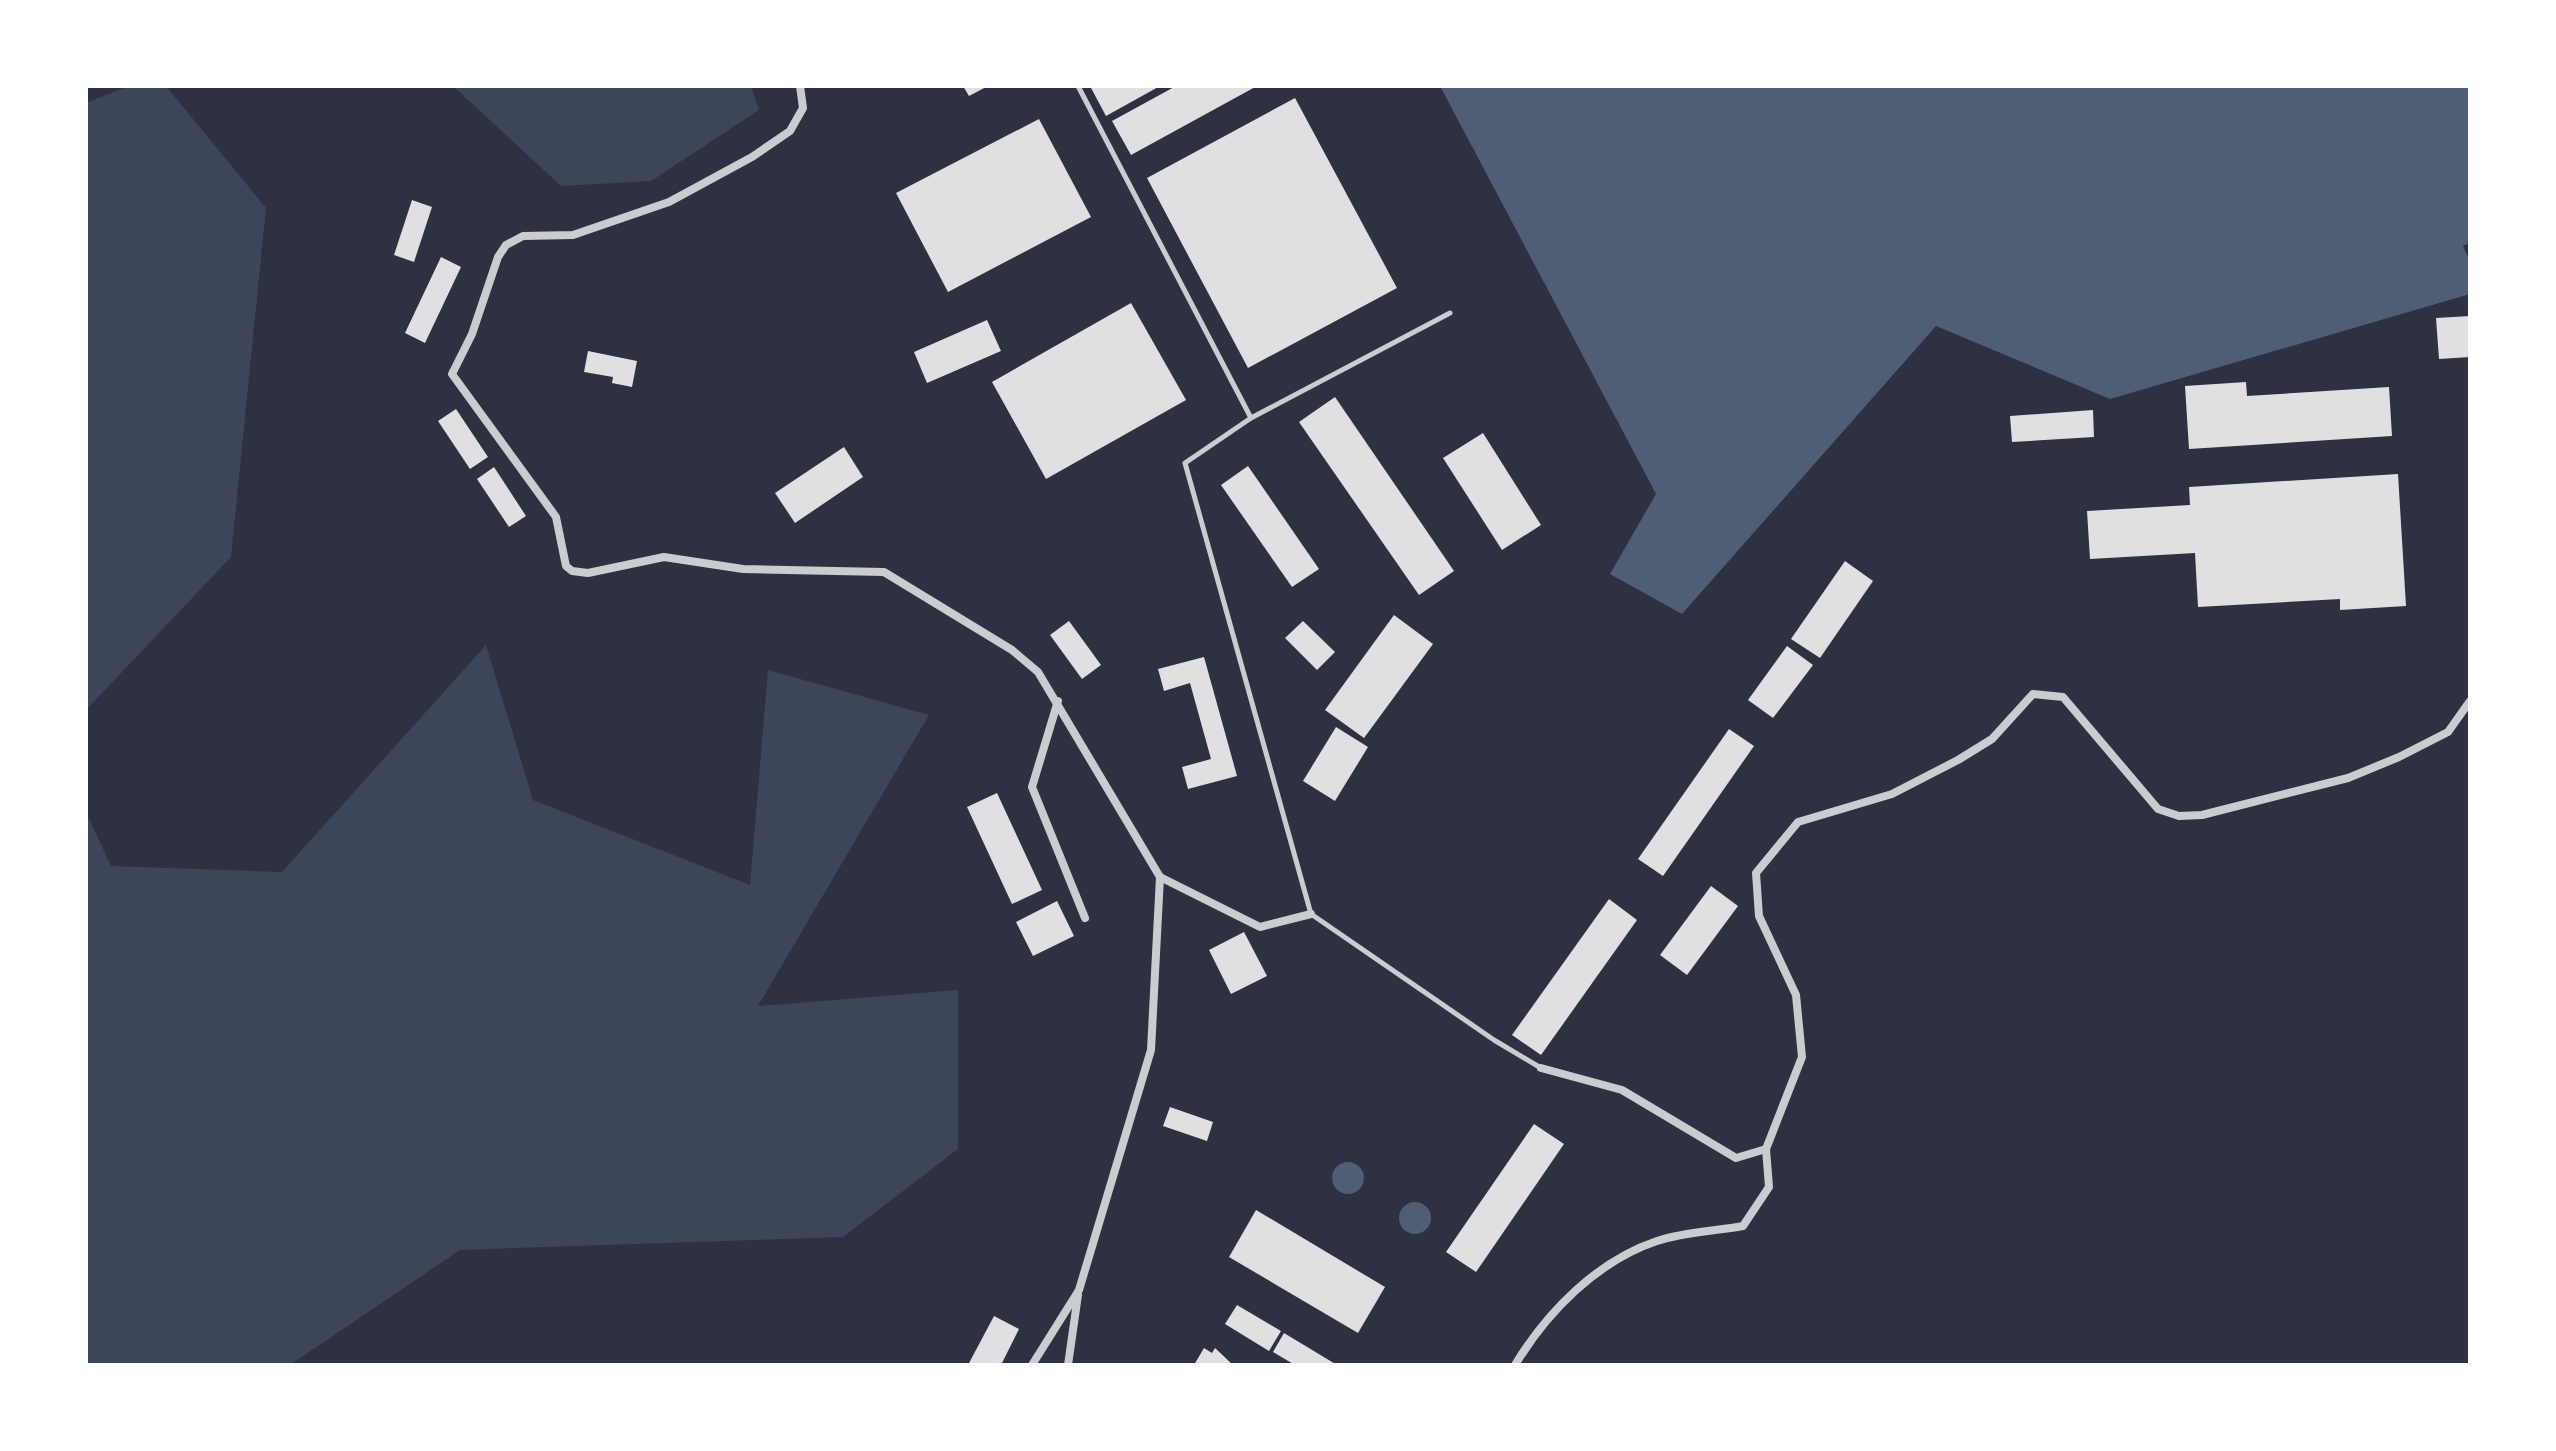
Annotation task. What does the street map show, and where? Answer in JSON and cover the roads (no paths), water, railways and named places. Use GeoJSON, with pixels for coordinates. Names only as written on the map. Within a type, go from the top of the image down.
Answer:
{"type":"FeatureCollection","features":[{"type":"Feature","properties":{"kind":"street"},"geometry":{"type":"LineString","coordinates":[[800,86],[803,108],[790,131],[752,157],[669,202],[573,235],[523,236],[506,245],[498,257],[472,334],[454,367],[454,380],[556,517],[563,559],[572,571],[588,573],[664,557],[743,569],[884,572],[1012,650],[1038,672],[1058,701],[1160,877],[1151,1050],[1079,1290],[1068,1365]]}},
{"type":"Feature","properties":{"kind":"street"},"geometry":{"type":"LineString","coordinates":[[1515,1365],[1530,1340],[1595,1272],[1657,1240],[1743,1226],[1769,1187],[1766,1149],[1802,1057],[1796,995],[1759,916],[1756,873],[1798,822],[1892,794],[1958,760],[1992,739],[2033,694],[2063,697],[2158,809],[2179,816],[2202,815],[2348,778],[2448,732],[2470,701]]}},
{"type":"Feature","properties":{"kind":"street"},"geometry":{"type":"LineString","coordinates":[[1058,701],[1032,787],[1085,918]]}},
{"type":"Feature","properties":{"kind":"street"},"geometry":{"type":"LineString","coordinates":[[1160,877],[1260,927],[1311,914]]}},
{"type":"Feature","properties":{"kind":"street"},"geometry":{"type":"LineString","coordinates":[[1541,1068],[1622,1090],[1736,1158],[1766,1149]]}},
{"type":"Feature","properties":{"kind":"street"},"geometry":{"type":"LineString","coordinates":[[1032,1365],[1079,1290]]}},
{"type":"Feature","properties":{"kind":"lane"},"geometry":{"type":"LineString","coordinates":[[1078,86],[1251,418]]}},
{"type":"Feature","properties":{"kind":"lane"},"geometry":{"type":"LineString","coordinates":[[1450,313],[1251,418],[1185,463],[1311,914],[1494,1040],[1541,1068]]}}]}
